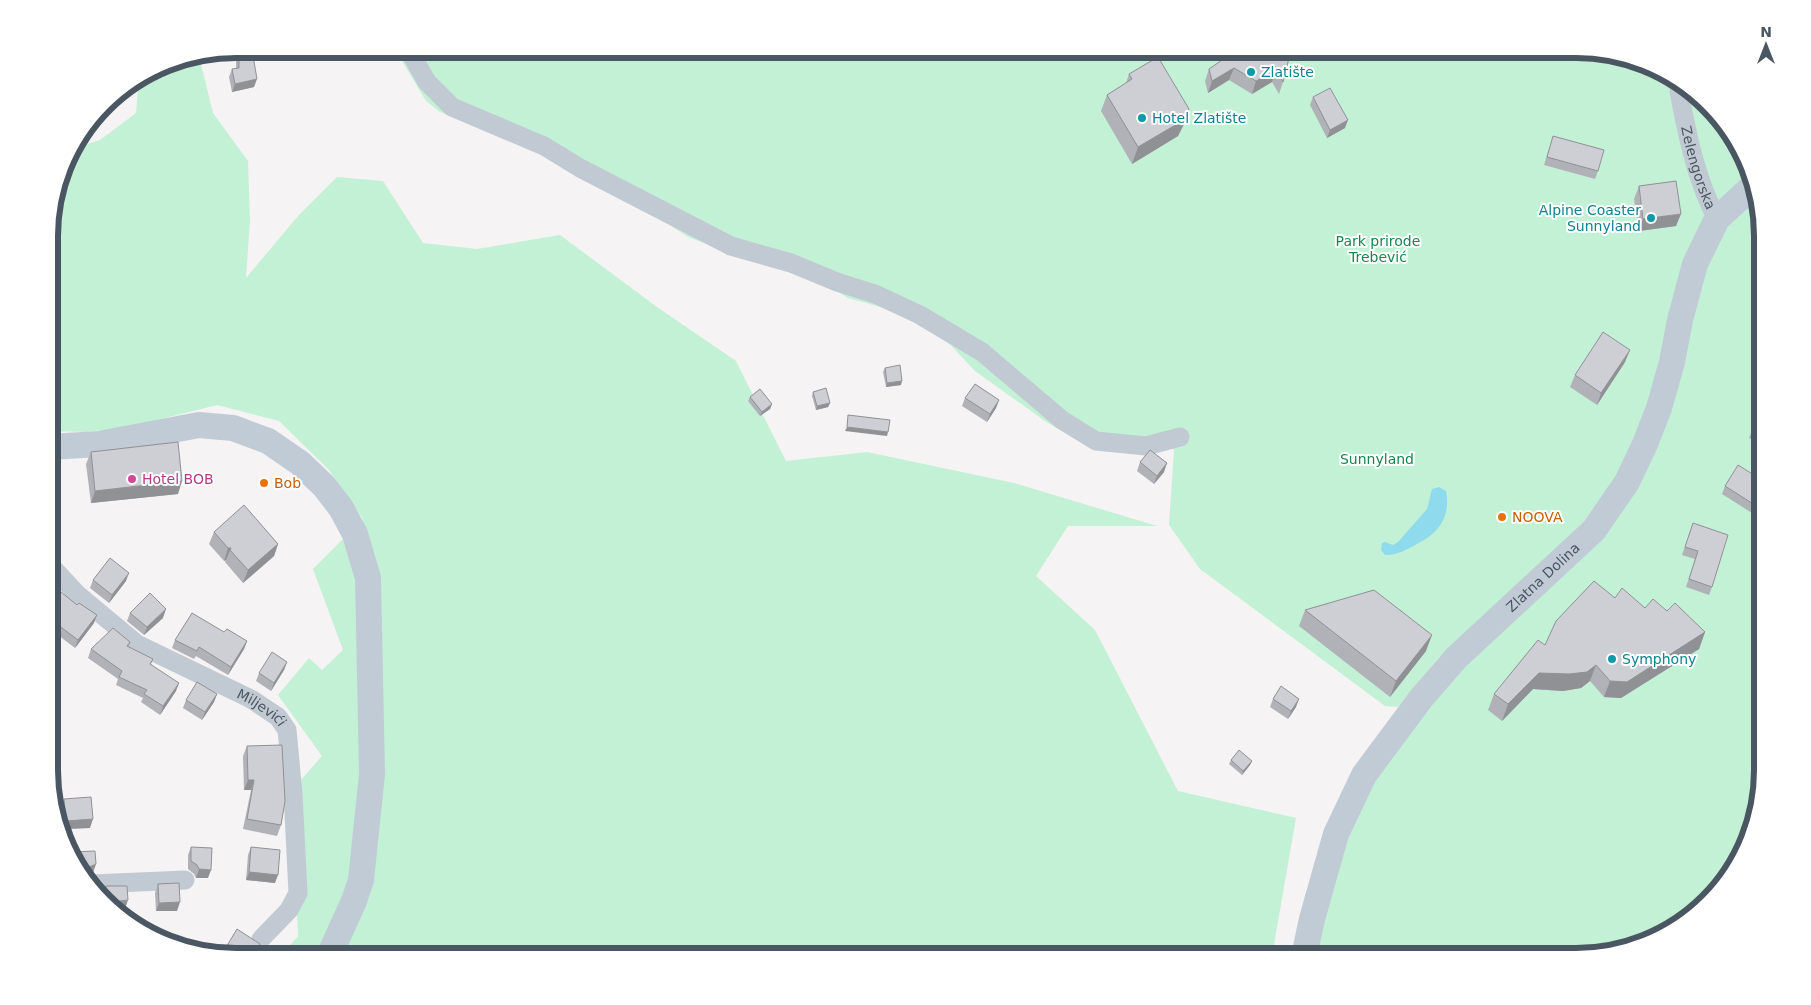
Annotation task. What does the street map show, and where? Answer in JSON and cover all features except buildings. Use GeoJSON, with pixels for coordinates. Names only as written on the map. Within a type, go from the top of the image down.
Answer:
{"type":"FeatureCollection","features":[{"type":"Feature","properties":{"kind":"main road","name":"Zlatna Dolina"},"geometry":{"type":"LineString","coordinates":[[1306,948],[1336,834],[1364,775],[1422,697],[1456,658],[1594,530],[1627,482],[1659,408],[1695,264],[1717,219],[1747,191]]}},
{"type":"Feature","properties":{"kind":"main road"},"geometry":{"type":"LineString","coordinates":[[58,447],[99,444],[199,425],[233,428],[268,441],[300,463],[324,486],[348,521],[355,534],[368,578],[372,774],[362,880],[333,948]]}},
{"type":"Feature","properties":{"kind":"street"},"geometry":{"type":"LineString","coordinates":[[413,58],[426,82],[452,107],[544,146],[580,168],[731,246],[791,263],[837,282],[876,294],[920,315],[982,352],[1062,420],[1096,441],[1146,446],[1180,437]]}},
{"type":"Feature","properties":{"kind":"street","name":"Zelengorska"},"geometry":{"type":"LineString","coordinates":[[1679,91],[1687,131],[1708,203],[1717,219]]}},
{"type":"Feature","properties":{"kind":"street","name":"Miljevići"},"geometry":{"type":"LineString","coordinates":[[58,574],[77,594],[137,644],[250,700],[278,717],[287,730],[298,893],[289,910],[261,939]]}},
{"type":"Feature","properties":{"kind":"street"},"geometry":{"type":"LineString","coordinates":[[99,884],[185,880]]}},
{"type":"Feature","properties":{"kind":"green space","name":"Park prirode Trebević"},"geometry":{"type":"Polygon","coordinates":[[[400,58],[1587,58],[1633,67],[1664,81],[1693,102],[1724,137],[1740,167],[1752,212],[1754,236],[1754,770],[1747,816],[1740,838],[1730,859],[1717,878],[1684,911],[1644,934],[1610,944],[1575,948],[1305,948],[1368,774],[1472,635],[1439,657],[1398,707],[1385,706],[1200,569],[1169,525],[1174,450],[1161,444],[1075,439],[1045,421],[975,371],[940,334],[902,313],[848,298],[811,275],[717,248],[688,237],[647,210],[598,182],[492,130],[440,112],[426,101],[400,58]]]}},
{"type":"Feature","properties":{"kind":"green space"},"geometry":{"type":"Polygon","coordinates":[[[200,61],[213,113],[248,161],[250,220],[246,278],[298,216],[337,177],[383,181],[423,243],[477,249],[560,235],[657,307],[736,361],[786,461],[867,452],[1014,483],[1157,526],[1068,526],[1036,576],[1095,630],[1178,791],[1296,818],[1273,948],[288,948],[298,936],[292,790],[322,756],[278,695],[309,658],[322,670],[343,650],[313,569],[363,519],[329,470],[279,421],[217,405],[125,428],[85,432],[58,431],[58,224],[61,201],[67,178],[81,146],[100,140],[136,113],[138,86],[167,71],[200,61]]]}},
{"type":"Feature","properties":{"kind":"water"},"geometry":{"type":"Polygon","coordinates":[[[1439,487],[1446,491],[1447,500],[1447,509],[1442,523],[1425,540],[1405,550],[1385,555],[1381,550],[1382,543],[1385,542],[1393,545],[1398,542],[1427,509],[1432,489],[1439,487]]]}},
{"type":"Feature","properties":{"kind":"place","name":"Zlatište"},"geometry":{"type":"Point","coordinates":[1251,72]}},
{"type":"Feature","properties":{"kind":"place","name":"Hotel Zlatište"},"geometry":{"type":"Point","coordinates":[1142,118]}},
{"type":"Feature","properties":{"kind":"place","name":"Alpine Coaster Sunnyland"},"geometry":{"type":"Point","coordinates":[1651,218]}},
{"type":"Feature","properties":{"kind":"place","name":"Hotel BOB"},"geometry":{"type":"Point","coordinates":[132,479]}},
{"type":"Feature","properties":{"kind":"place","name":"Bob"},"geometry":{"type":"Point","coordinates":[264,483]}},
{"type":"Feature","properties":{"kind":"place","name":"NOOVA"},"geometry":{"type":"Point","coordinates":[1502,517]}},
{"type":"Feature","properties":{"kind":"place","name":"Symphony"},"geometry":{"type":"Point","coordinates":[1612,659]}},
{"type":"Feature","properties":{"kind":"park label","name":"Sunnyland"},"geometry":{"type":"Point","coordinates":[1377,459]}}]}
